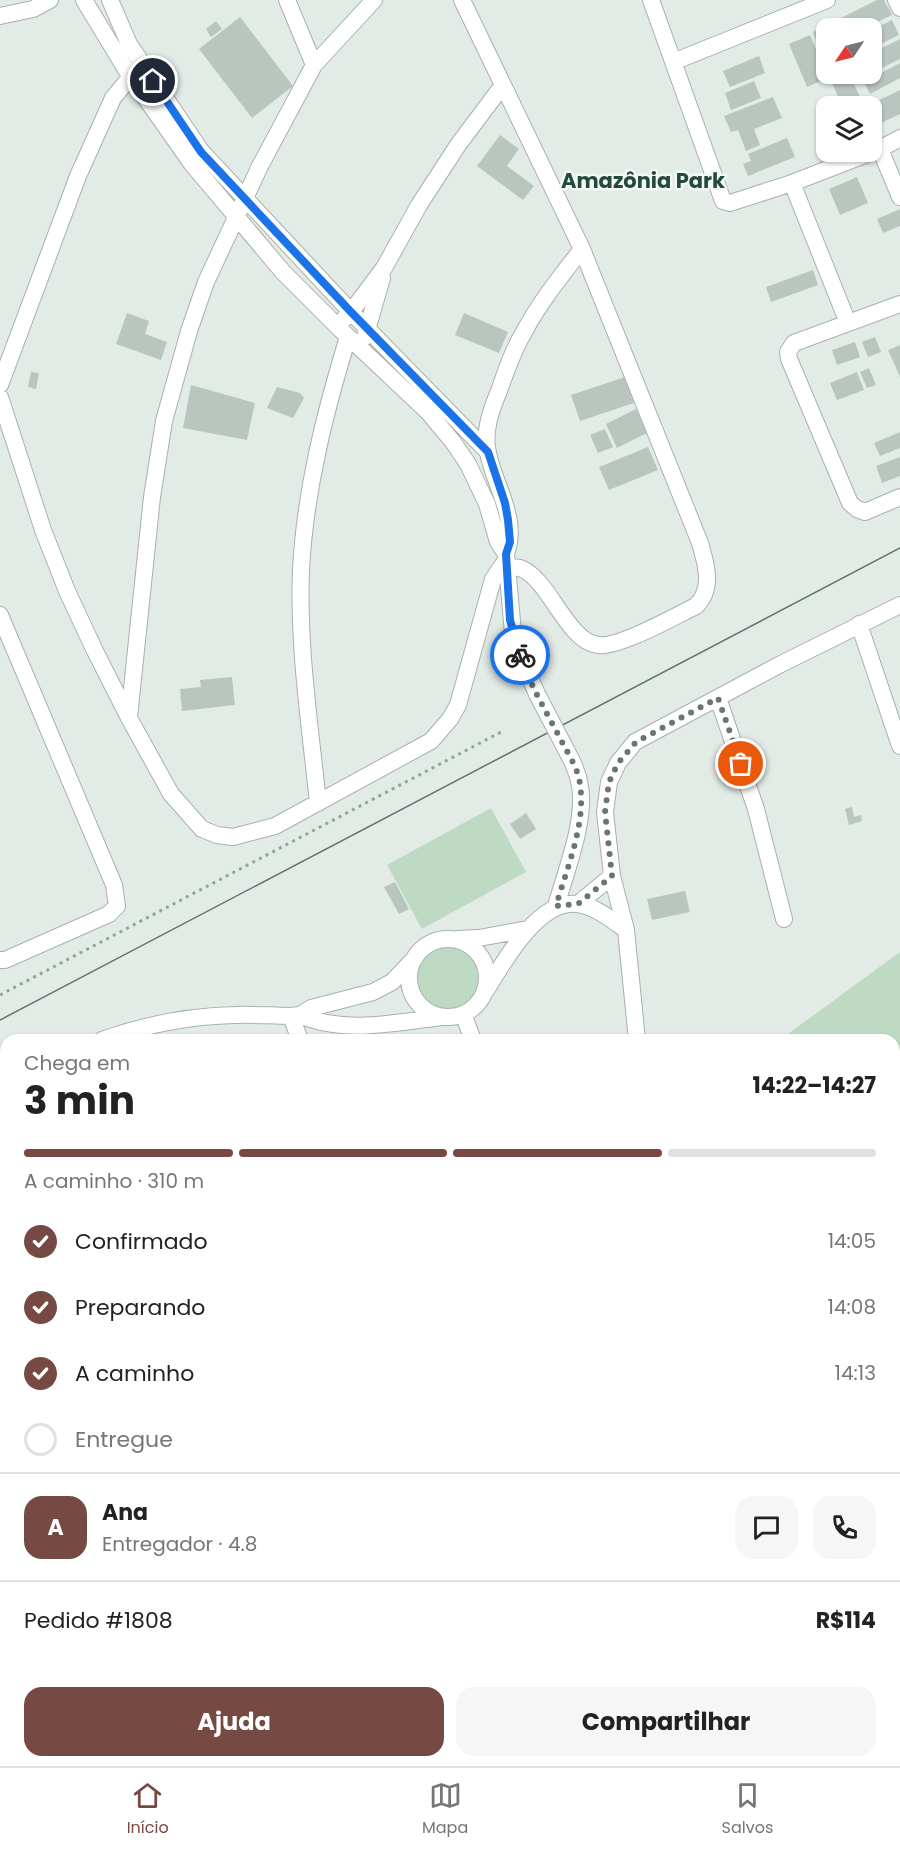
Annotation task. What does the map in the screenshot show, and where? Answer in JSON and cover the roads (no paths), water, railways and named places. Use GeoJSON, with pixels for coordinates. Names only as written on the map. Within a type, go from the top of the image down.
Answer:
{"type":"FeatureCollection","features":[{"type":"Feature","properties":{"kind":"street"},"geometry":{"type":"LineString","coordinates":[[0,16],[33,9],[50,0]]}},
{"type":"Feature","properties":{"kind":"street"},"geometry":{"type":"LineString","coordinates":[[84,0],[201,152],[351,312],[488,452]]}},
{"type":"Feature","properties":{"kind":"street"},"geometry":{"type":"LineString","coordinates":[[110,0],[129,44],[136,70],[192,164],[284,272],[348,337],[428,412],[468,464],[487,504],[506,561],[513,633],[521,658],[573,763],[580,782],[579,813],[573,850],[556,906],[528,929],[475,1006],[463,1014],[387,1024],[338,1025],[295,1016],[234,1015],[160,1024],[133,1034]]}},
{"type":"Feature","properties":{"kind":"street"},"geometry":{"type":"LineString","coordinates":[[286,0],[314,65]]}},
{"type":"Feature","properties":{"kind":"street"},"geometry":{"type":"LineString","coordinates":[[129,718],[152,497],[164,421],[189,331],[206,282],[245,199],[314,65],[374,0]]}},
{"type":"Feature","properties":{"kind":"street"},"geometry":{"type":"LineString","coordinates":[[462,0],[582,249],[700,543],[706,566],[706,590],[703,599],[696,606],[623,640],[599,646],[583,639],[535,578],[506,561]]}},
{"type":"Feature","properties":{"kind":"street"},"geometry":{"type":"LineString","coordinates":[[651,0],[723,201],[730,203],[846,162]]}},
{"type":"Feature","properties":{"kind":"street"},"geometry":{"type":"LineString","coordinates":[[673,62],[827,0]]}},
{"type":"Feature","properties":{"kind":"street"},"geometry":{"type":"LineString","coordinates":[[896,0],[900,8]]}},
{"type":"Feature","properties":{"kind":"street"},"geometry":{"type":"LineString","coordinates":[[0,385],[78,176],[113,98],[136,70]]}},
{"type":"Feature","properties":{"kind":"street"},"geometry":{"type":"LineString","coordinates":[[318,802],[304,682],[301,570],[306,516],[317,457],[330,398],[348,337],[344,318],[384,268],[419,205],[458,145],[503,85]]}},
{"type":"Feature","properties":{"kind":"street"},"geometry":{"type":"LineString","coordinates":[[882,148],[900,138]]}},
{"type":"Feature","properties":{"kind":"street"},"geometry":{"type":"LineString","coordinates":[[882,154],[900,197]]}},
{"type":"Feature","properties":{"kind":"street"},"geometry":{"type":"LineString","coordinates":[[792,183],[848,322]]}},
{"type":"Feature","properties":{"kind":"street"},"geometry":{"type":"LineString","coordinates":[[0,397],[43,530],[67,591],[129,718],[171,794],[202,829],[217,835],[233,837],[252,834],[275,826],[420,749],[441,731],[458,705],[493,579],[506,561],[510,542],[505,503],[488,452],[489,419],[522,333],[547,294],[582,249]]}},
{"type":"Feature","properties":{"kind":"street"},"geometry":{"type":"LineString","coordinates":[[348,337],[364,338],[384,268]]}},
{"type":"Feature","properties":{"kind":"street"},"geometry":{"type":"LineString","coordinates":[[900,304],[794,343],[788,352],[850,503],[865,512],[900,497]]}},
{"type":"Feature","properties":{"kind":"street"},"geometry":{"type":"LineString","coordinates":[[636,1034],[626,930],[612,876],[605,812],[609,782],[618,763],[636,742],[900,604]]}},
{"type":"Feature","properties":{"kind":"street"},"geometry":{"type":"LineString","coordinates":[[0,615],[114,885],[117,906],[109,914],[5,960],[0,960]]}},
{"type":"Feature","properties":{"kind":"street"},"geometry":{"type":"LineString","coordinates":[[859,624],[900,746]]}},
{"type":"Feature","properties":{"kind":"street"},"geometry":{"type":"LineString","coordinates":[[718,698],[756,808],[784,919]]}},
{"type":"Feature","properties":{"kind":"street"},"geometry":{"type":"LineString","coordinates":[[578,904],[612,876]]}},
{"type":"Feature","properties":{"kind":"street"},"geometry":{"type":"LineString","coordinates":[[556,906],[578,904],[595,910],[626,930]]}},
{"type":"Feature","properties":{"kind":"street"},"geometry":{"type":"LineString","coordinates":[[295,1016],[311,1008],[373,992],[392,982],[424,948],[435,941],[479,938],[528,929]]}},
{"type":"Feature","properties":{"kind":"street"},"geometry":{"type":"LineString","coordinates":[[448,939],[472,948],[481,958],[486,969],[487,982],[483,995]]}},
{"type":"Feature","properties":{"kind":"street"},"geometry":{"type":"LineString","coordinates":[[415,958],[410,976],[413,995],[420,1005],[431,1013],[443,1017]]}},
{"type":"Feature","properties":{"kind":"street"},"geometry":{"type":"LineString","coordinates":[[463,1014],[471,1034]]}},
{"type":"Feature","properties":{"kind":"street"},"geometry":{"type":"LineString","coordinates":[[295,1016],[299,1034]]}},
{"type":"Feature","properties":{"kind":"tram line"},"geometry":{"type":"LineString","coordinates":[[0,1020],[900,548]]}},
{"type":"Feature","properties":{"kind":"district","name":"Amazônia Park"},"geometry":{"type":"Point","coordinates":[643,181]}}]}
